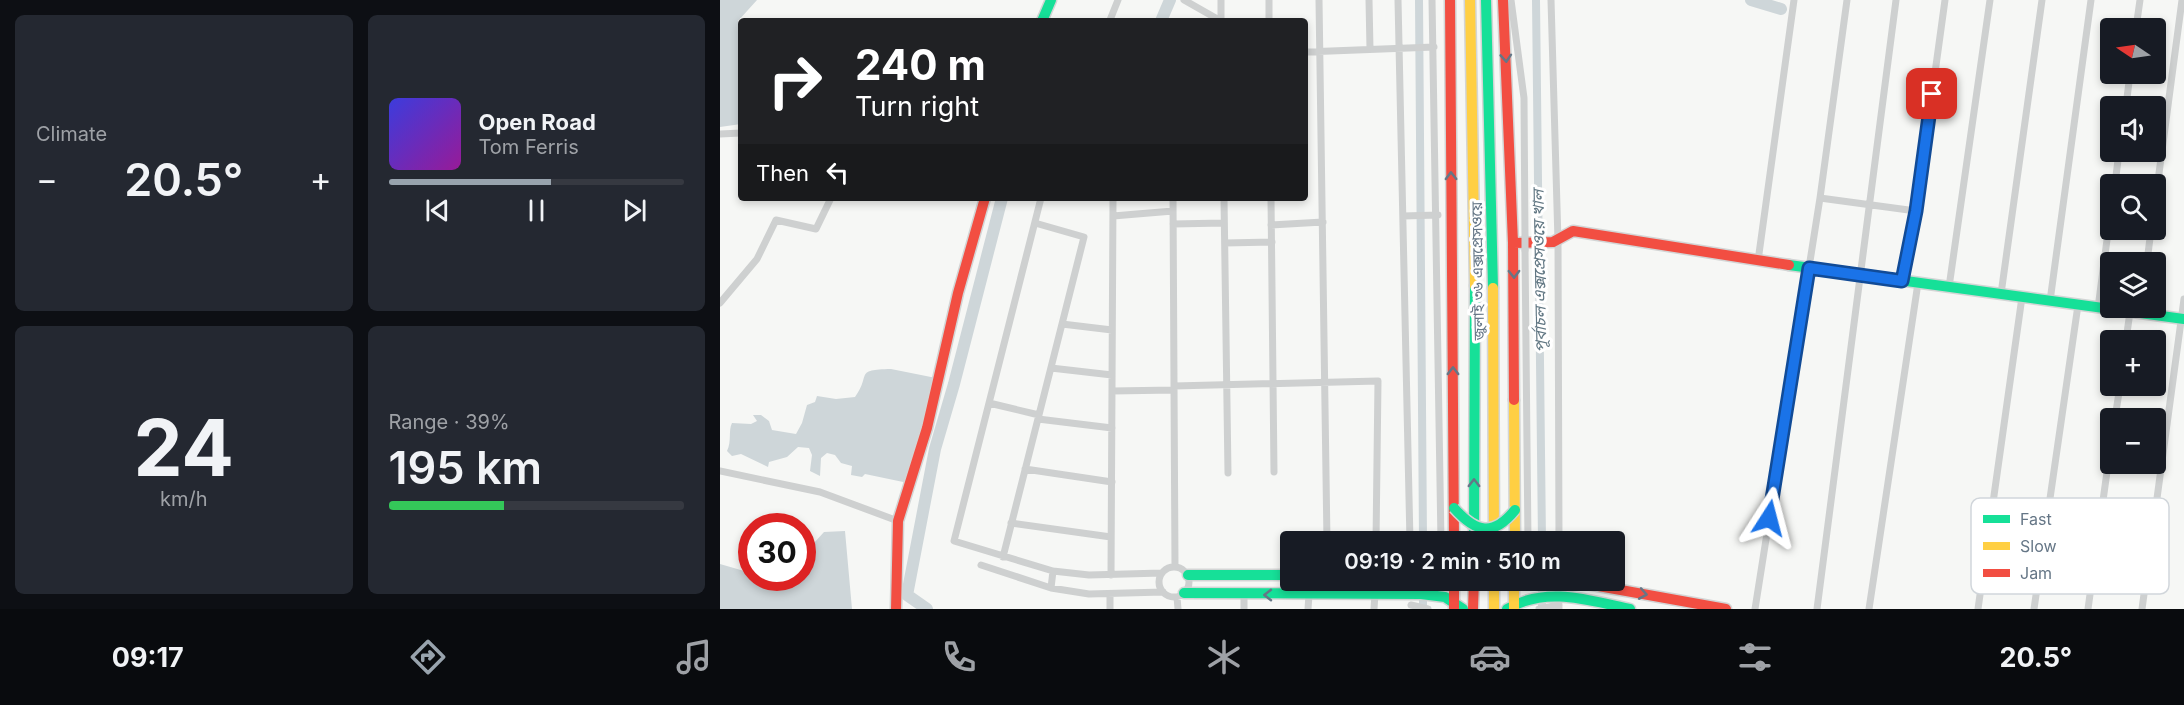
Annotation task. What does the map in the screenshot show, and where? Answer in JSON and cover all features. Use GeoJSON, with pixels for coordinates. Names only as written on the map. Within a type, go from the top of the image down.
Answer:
{"type":"FeatureCollection","features":[{"type":"Feature","properties":{"kind":"main road"},"geometry":{"type":"LineString","coordinates":[[1043,18],[1051,0]]}},
{"type":"Feature","properties":{"kind":"main road"},"geometry":{"type":"LineString","coordinates":[[1450,0],[1454,531]]}},
{"type":"Feature","properties":{"kind":"main road","name":"জুলাই ৩৬ এক্সপ্রেসওয়ে"},"geometry":{"type":"LineString","coordinates":[[1470,0],[1475,306],[1474,531]]}},
{"type":"Feature","properties":{"kind":"main road","name":"জুলাই ৩৬ এক্সপ্রেসওয়ে"},"geometry":{"type":"LineString","coordinates":[[1486,0],[1492,169],[1494,531]]}},
{"type":"Feature","properties":{"kind":"main road"},"geometry":{"type":"LineString","coordinates":[[1503,0],[1513,243],[1515,531]]}},
{"type":"Feature","properties":{"kind":"main road"},"geometry":{"type":"LineString","coordinates":[[896,609],[898,521],[927,428],[958,293],[984,201]]}},
{"type":"Feature","properties":{"kind":"main road"},"geometry":{"type":"LineString","coordinates":[[1513,243],[1556,242],[1573,231],[1758,261],[2098,308]]}},
{"type":"Feature","properties":{"kind":"main road"},"geometry":{"type":"LineString","coordinates":[[2166,316],[2183,319]]}},
{"type":"Feature","properties":{"kind":"main road"},"geometry":{"type":"LineString","coordinates":[[1454,508],[1472,527],[1482,530],[1501,526],[1515,510]]}},
{"type":"Feature","properties":{"kind":"main road"},"geometry":{"type":"LineString","coordinates":[[1188,575],[1280,575]]}},
{"type":"Feature","properties":{"kind":"main road"},"geometry":{"type":"LineString","coordinates":[[1473,609],[1474,591]]}},
{"type":"Feature","properties":{"kind":"main road"},"geometry":{"type":"LineString","coordinates":[[1494,591],[1494,609]]}},
{"type":"Feature","properties":{"kind":"main road"},"geometry":{"type":"LineString","coordinates":[[1513,591],[1512,607],[1537,597],[1559,603],[1630,609]]}},
{"type":"Feature","properties":{"kind":"main road"},"geometry":{"type":"LineString","coordinates":[[1625,591],[1726,609]]}},
{"type":"Feature","properties":{"kind":"main road"},"geometry":{"type":"LineString","coordinates":[[1181,595],[1375,594],[1411,603],[1434,595],[1463,609]]}},
{"type":"Feature","properties":{"kind":"street"},"geometry":{"type":"LineString","coordinates":[[1111,18],[1118,0]]}},
{"type":"Feature","properties":{"kind":"street"},"geometry":{"type":"LineString","coordinates":[[1219,0],[1220,18]]}},
{"type":"Feature","properties":{"kind":"street"},"geometry":{"type":"LineString","coordinates":[[1269,0],[1269,18]]}},
{"type":"Feature","properties":{"kind":"street"},"geometry":{"type":"LineString","coordinates":[[1319,0],[1327,531]]}},
{"type":"Feature","properties":{"kind":"street"},"geometry":{"type":"LineString","coordinates":[[1369,0],[1370,50]]}},
{"type":"Feature","properties":{"kind":"street"},"geometry":{"type":"LineString","coordinates":[[1398,0],[1410,531]]}},
{"type":"Feature","properties":{"kind":"street"},"geometry":{"type":"LineString","coordinates":[[1432,0],[1438,215],[1441,531]]}},
{"type":"Feature","properties":{"kind":"street"},"geometry":{"type":"LineString","coordinates":[[1511,0],[1524,98],[1528,531]]}},
{"type":"Feature","properties":{"kind":"street"},"geometry":{"type":"LineString","coordinates":[[1551,0],[1559,531]]}},
{"type":"Feature","properties":{"kind":"street"},"geometry":{"type":"LineString","coordinates":[[1758,261],[1794,0]]}},
{"type":"Feature","properties":{"kind":"street"},"geometry":{"type":"LineString","coordinates":[[1755,609],[1820,198],[1847,0]]}},
{"type":"Feature","properties":{"kind":"street"},"geometry":{"type":"LineString","coordinates":[[1817,609],[1896,0]]}},
{"type":"Feature","properties":{"kind":"street"},"geometry":{"type":"LineString","coordinates":[[1902,281],[1916,211],[1945,0]]}},
{"type":"Feature","properties":{"kind":"street"},"geometry":{"type":"LineString","coordinates":[[1949,287],[1990,0]]}},
{"type":"Feature","properties":{"kind":"street"},"geometry":{"type":"LineString","coordinates":[[2001,294],[2042,0]]}},
{"type":"Feature","properties":{"kind":"street"},"geometry":{"type":"LineString","coordinates":[[2050,301],[2091,0]]}},
{"type":"Feature","properties":{"kind":"street"},"geometry":{"type":"LineString","coordinates":[[2137,18],[2140,0]]}},
{"type":"Feature","properties":{"kind":"street"},"geometry":{"type":"LineString","coordinates":[[2159,174],[2181,0]]}},
{"type":"Feature","properties":{"kind":"street"},"geometry":{"type":"LineString","coordinates":[[1185,1],[1215,18]]}},
{"type":"Feature","properties":{"kind":"street"},"geometry":{"type":"LineString","coordinates":[[1308,52],[1434,47]]}},
{"type":"Feature","properties":{"kind":"street"},"geometry":{"type":"LineString","coordinates":[[720,134],[738,133]]}},
{"type":"Feature","properties":{"kind":"street"},"geometry":{"type":"LineString","coordinates":[[1820,198],[1916,211]]}},
{"type":"Feature","properties":{"kind":"street"},"geometry":{"type":"LineString","coordinates":[[720,303],[757,259],[776,220],[816,229],[830,201]]}},
{"type":"Feature","properties":{"kind":"street"},"geometry":{"type":"LineString","coordinates":[[1040,201],[954,541],[1053,571],[1111,575],[1162,573],[1175,567],[1183,569],[1188,575],[1189,586],[1181,595],[1178,609]]}},
{"type":"Feature","properties":{"kind":"street"},"geometry":{"type":"LineString","coordinates":[[1111,575],[1113,201]]}},
{"type":"Feature","properties":{"kind":"street"},"geometry":{"type":"LineString","coordinates":[[1173,201],[1175,567]]}},
{"type":"Feature","properties":{"kind":"street"},"geometry":{"type":"LineString","coordinates":[[1224,201],[1228,473]]}},
{"type":"Feature","properties":{"kind":"street"},"geometry":{"type":"LineString","coordinates":[[1271,201],[1274,471]]}},
{"type":"Feature","properties":{"kind":"street"},"geometry":{"type":"LineString","coordinates":[[1113,216],[1173,211]]}},
{"type":"Feature","properties":{"kind":"street"},"geometry":{"type":"LineString","coordinates":[[1403,216],[1438,215]]}},
{"type":"Feature","properties":{"kind":"street"},"geometry":{"type":"LineString","coordinates":[[1271,225],[1323,222]]}},
{"type":"Feature","properties":{"kind":"street"},"geometry":{"type":"LineString","coordinates":[[1003,557],[1084,237],[1035,223]]}},
{"type":"Feature","properties":{"kind":"street"},"geometry":{"type":"LineString","coordinates":[[1173,224],[1224,223]]}},
{"type":"Feature","properties":{"kind":"street"},"geometry":{"type":"LineString","coordinates":[[2098,308],[2107,240]]}},
{"type":"Feature","properties":{"kind":"street"},"geometry":{"type":"LineString","coordinates":[[1225,243],[1272,242]]}},
{"type":"Feature","properties":{"kind":"street"},"geometry":{"type":"LineString","coordinates":[[1869,609],[1918,283]]}},
{"type":"Feature","properties":{"kind":"street"},"geometry":{"type":"LineString","coordinates":[[1994,498],[2022,297]]}},
{"type":"Feature","properties":{"kind":"street"},"geometry":{"type":"LineString","coordinates":[[2158,498],[2184,299]]}},
{"type":"Feature","properties":{"kind":"street"},"geometry":{"type":"LineString","coordinates":[[2050,498],[2078,305]]}},
{"type":"Feature","properties":{"kind":"street"},"geometry":{"type":"LineString","coordinates":[[1062,324],[1112,330]]}},
{"type":"Feature","properties":{"kind":"street"},"geometry":{"type":"LineString","coordinates":[[1051,368],[1112,375]]}},
{"type":"Feature","properties":{"kind":"street"},"geometry":{"type":"LineString","coordinates":[[1112,391],[1378,381],[1376,531]]}},
{"type":"Feature","properties":{"kind":"street"},"geometry":{"type":"LineString","coordinates":[[989,403],[1038,417],[1112,428]]}},
{"type":"Feature","properties":{"kind":"street"},"geometry":{"type":"LineString","coordinates":[[1025,469],[1112,482]]}},
{"type":"Feature","properties":{"kind":"street"},"geometry":{"type":"LineString","coordinates":[[720,471],[820,492],[898,521]]}},
{"type":"Feature","properties":{"kind":"street"},"geometry":{"type":"LineString","coordinates":[[2103,498],[2107,474]]}},
{"type":"Feature","properties":{"kind":"street"},"geometry":{"type":"LineString","coordinates":[[1011,523],[1111,537]]}},
{"type":"Feature","properties":{"kind":"street"},"geometry":{"type":"LineString","coordinates":[[981,565],[1051,588],[1110,595],[1163,592],[1181,595]]}},
{"type":"Feature","properties":{"kind":"street"},"geometry":{"type":"LineString","coordinates":[[1051,588],[1053,571]]}},
{"type":"Feature","properties":{"kind":"street"},"geometry":{"type":"LineString","coordinates":[[1162,573],[1159,581],[1163,592]]}},
{"type":"Feature","properties":{"kind":"street"},"geometry":{"type":"LineString","coordinates":[[1374,609],[1375,594]]}},
{"type":"Feature","properties":{"kind":"street"},"geometry":{"type":"LineString","coordinates":[[1978,609],[1980,594]]}},
{"type":"Feature","properties":{"kind":"street"},"geometry":{"type":"LineString","coordinates":[[2034,609],[2036,594]]}},
{"type":"Feature","properties":{"kind":"street"},"geometry":{"type":"LineString","coordinates":[[2088,609],[2090,594]]}},
{"type":"Feature","properties":{"kind":"street"},"geometry":{"type":"LineString","coordinates":[[2142,609],[2144,594]]}},
{"type":"Feature","properties":{"kind":"street"},"geometry":{"type":"LineString","coordinates":[[1110,595],[1110,609]]}},
{"type":"Feature","properties":{"kind":"street"},"geometry":{"type":"LineString","coordinates":[[1244,595],[1244,609]]}},
{"type":"Feature","properties":{"kind":"street"},"geometry":{"type":"LineString","coordinates":[[1308,609],[1309,595]]}},
{"type":"Feature","properties":{"kind":"street"},"geometry":{"type":"LineString","coordinates":[[1411,603],[1428,609]]}},
{"type":"Feature","properties":{"kind":"street"},"geometry":{"type":"LineString","coordinates":[[1539,609],[1559,603]]}},
{"type":"Feature","properties":{"kind":"shaded area"},"geometry":{"type":"Polygon","coordinates":[[[720,0],[757,0],[741,18],[738,18],[738,124],[720,127],[720,0]]]}},
{"type":"Feature","properties":{"kind":"shaded area"},"geometry":{"type":"Polygon","coordinates":[[[891,369],[936,378],[908,483],[865,474],[862,477],[851,475],[852,466],[841,463],[835,455],[827,453],[821,458],[820,476],[810,471],[812,455],[809,448],[798,447],[787,457],[769,462],[768,467],[741,454],[732,456],[727,451],[732,423],[751,424],[757,421],[753,415],[761,415],[769,421],[772,430],[796,434],[807,405],[815,402],[817,396],[836,399],[855,397],[867,372],[891,369]]]}},
{"type":"Feature","properties":{"kind":"shaded area"},"geometry":{"type":"Polygon","coordinates":[[[845,531],[852,609],[720,609],[720,564],[738,569],[738,591],[816,591],[816,541],[824,532],[845,531]]]}},
{"type":"Feature","properties":{"kind":"waterway"},"geometry":{"type":"LineString","coordinates":[[1162,18],[1170,0]]}},
{"type":"Feature","properties":{"kind":"waterway","name":"পূর্বাচল এক্সপ্রেসওয়ে খাল"},"geometry":{"type":"LineString","coordinates":[[1419,0],[1423,531]]}},
{"type":"Feature","properties":{"kind":"waterway","name":"পূর্বাচল এক্সপ্রেসওয়ে খাল"},"geometry":{"type":"LineString","coordinates":[[1536,0],[1542,531]]}},
{"type":"Feature","properties":{"kind":"waterway"},"geometry":{"type":"LineString","coordinates":[[1751,0],[1781,9]]}},
{"type":"Feature","properties":{"kind":"waterway"},"geometry":{"type":"LineString","coordinates":[[927,609],[907,595],[935,449],[1001,201]]}},
{"type":"Feature","properties":{"kind":"waterway","name":"পূর্বাচল এক্সপ্রেসওয়ে খাল"},"geometry":{"type":"LineString","coordinates":[[1423,591],[1423,609]]}},
{"type":"Feature","properties":{"kind":"waterway","name":"পূর্বাচল এক্সপ্রেসওয়ে খাল"},"geometry":{"type":"LineString","coordinates":[[1542,591],[1542,609]]}},
{"type":"Feature","properties":{"kind":"traffic: fast"},"geometry":{"type":"LineString","coordinates":[[1043,18],[1051,0]]}},
{"type":"Feature","properties":{"kind":"traffic: fast"},"geometry":{"type":"LineString","coordinates":[[1486,0],[1493,288]]}},
{"type":"Feature","properties":{"kind":"traffic: fast"},"geometry":{"type":"LineString","coordinates":[[1789,265],[2184,319]]}},
{"type":"Feature","properties":{"kind":"traffic: fast"},"geometry":{"type":"LineString","coordinates":[[1474,531],[1475,286]]}},
{"type":"Feature","properties":{"kind":"traffic: fast"},"geometry":{"type":"LineString","coordinates":[[1454,508],[1470,523],[1484,528],[1499,525],[1515,510]]}},
{"type":"Feature","properties":{"kind":"traffic: fast"},"geometry":{"type":"LineString","coordinates":[[1188,575],[1280,575]]}},
{"type":"Feature","properties":{"kind":"traffic: fast"},"geometry":{"type":"LineString","coordinates":[[1184,593],[1421,594],[1445,597],[1463,609]]}},
{"type":"Feature","properties":{"kind":"traffic: fast"},"geometry":{"type":"LineString","coordinates":[[1507,609],[1522,602],[1552,597],[1583,599],[1630,609]]}},
{"type":"Feature","properties":{"kind":"traffic: slow"},"geometry":{"type":"LineString","coordinates":[[1470,0],[1475,286]]}},
{"type":"Feature","properties":{"kind":"traffic: slow"},"geometry":{"type":"LineString","coordinates":[[1493,288],[1494,531]]}},
{"type":"Feature","properties":{"kind":"traffic: slow"},"geometry":{"type":"LineString","coordinates":[[1514,400],[1515,531]]}},
{"type":"Feature","properties":{"kind":"traffic: slow"},"geometry":{"type":"LineString","coordinates":[[1494,591],[1494,609]]}},
{"type":"Feature","properties":{"kind":"traffic: slow"},"geometry":{"type":"LineString","coordinates":[[1514,591],[1514,609]]}},
{"type":"Feature","properties":{"kind":"traffic: jam"},"geometry":{"type":"LineString","coordinates":[[1450,0],[1454,531]]}},
{"type":"Feature","properties":{"kind":"traffic: jam"},"geometry":{"type":"LineString","coordinates":[[1503,0],[1513,243],[1514,400]]}},
{"type":"Feature","properties":{"kind":"traffic: jam"},"geometry":{"type":"LineString","coordinates":[[896,609],[898,521],[927,428],[958,293],[984,201]]}},
{"type":"Feature","properties":{"kind":"traffic: jam"},"geometry":{"type":"LineString","coordinates":[[1513,243],[1553,242],[1573,231],[1789,265]]}},
{"type":"Feature","properties":{"kind":"traffic: jam"},"geometry":{"type":"LineString","coordinates":[[1454,591],[1454,609]]}},
{"type":"Feature","properties":{"kind":"traffic: jam"},"geometry":{"type":"LineString","coordinates":[[1473,609],[1474,591]]}},
{"type":"Feature","properties":{"kind":"traffic: jam"},"geometry":{"type":"LineString","coordinates":[[1625,591],[1726,609]]}},
{"type":"Feature","properties":{"kind":"route"},"geometry":{"type":"LineString","coordinates":[[1769,518],[1809,268],[1902,281],[1916,211],[1932,94]]}}]}
